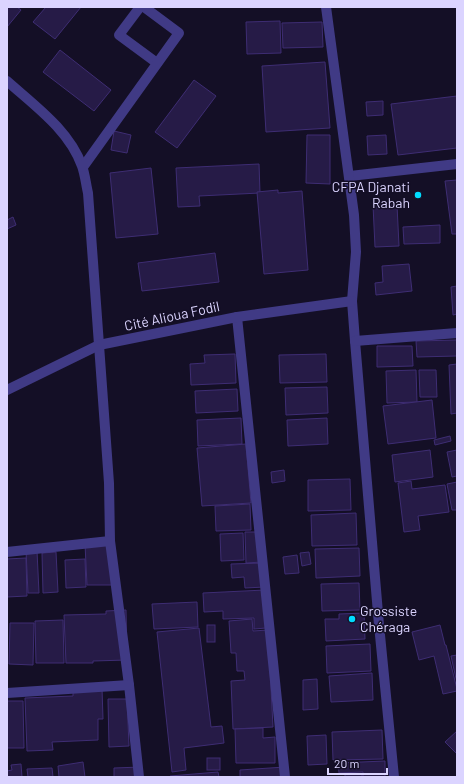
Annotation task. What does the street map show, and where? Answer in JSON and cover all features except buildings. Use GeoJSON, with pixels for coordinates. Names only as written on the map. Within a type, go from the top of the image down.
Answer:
{"type":"FeatureCollection","features":[{"type":"Feature","properties":{"kind":"street"},"geometry":{"type":"LineString","coordinates":[[140,7],[120,35],[157,62]]}},
{"type":"Feature","properties":{"kind":"street"},"geometry":{"type":"LineString","coordinates":[[83,167],[179,33],[144,7]]}},
{"type":"Feature","properties":{"kind":"street"},"geometry":{"type":"LineString","coordinates":[[326,7],[350,176],[356,252],[352,301],[380,633],[394,777]]}},
{"type":"Feature","properties":{"kind":"street"},"geometry":{"type":"LineString","coordinates":[[7,81],[61,131],[73,146],[83,167],[88,193],[109,483],[110,541],[129,685],[139,777]]}},
{"type":"Feature","properties":{"kind":"street"},"geometry":{"type":"LineString","coordinates":[[350,176],[457,164]]}},
{"type":"Feature","properties":{"kind":"street","name":"Cité Alioua Fodil"},"geometry":{"type":"LineString","coordinates":[[7,390],[99,345],[237,317],[352,301]]}},
{"type":"Feature","properties":{"kind":"street"},"geometry":{"type":"LineString","coordinates":[[237,317],[285,777]]}},
{"type":"Feature","properties":{"kind":"street"},"geometry":{"type":"LineString","coordinates":[[355,341],[457,333]]}},
{"type":"Feature","properties":{"kind":"street"},"geometry":{"type":"LineString","coordinates":[[7,552],[110,541]]}},
{"type":"Feature","properties":{"kind":"street"},"geometry":{"type":"LineString","coordinates":[[7,693],[129,685]]}},
{"type":"Feature","properties":{"kind":"place","name":"CFPA Djanati Rabah"},"geometry":{"type":"Point","coordinates":[418,195]}},
{"type":"Feature","properties":{"kind":"place","name":"Grossiste Chéraga"},"geometry":{"type":"Point","coordinates":[352,619]}}]}
